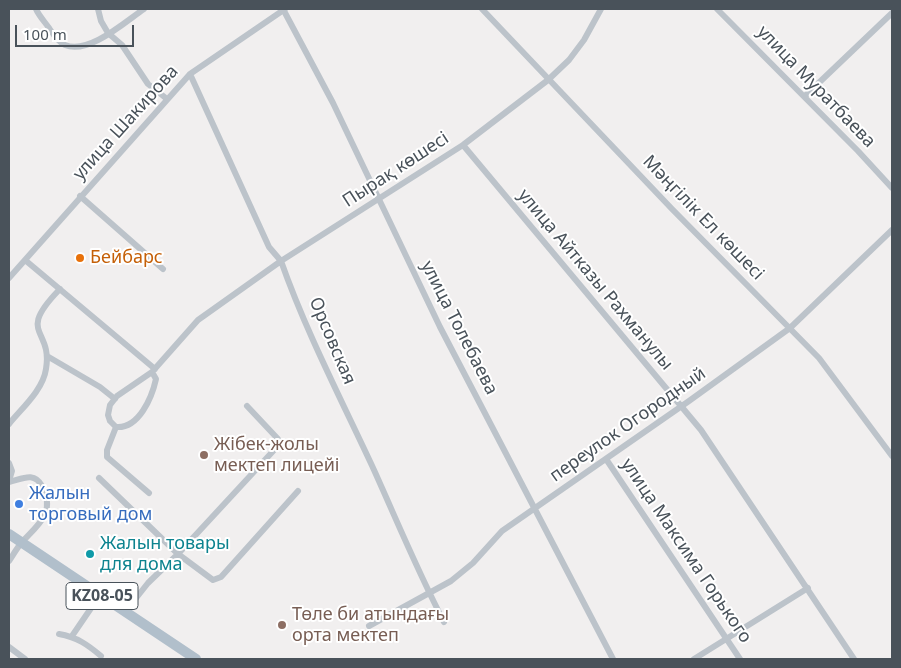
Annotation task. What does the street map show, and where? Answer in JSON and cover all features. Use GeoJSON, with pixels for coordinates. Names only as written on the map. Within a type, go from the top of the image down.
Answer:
{"type":"FeatureCollection","features":[{"type":"Feature","properties":{"kind":"main road","name":"KZ08-05"},"geometry":{"type":"LineString","coordinates":[[9,534],[125,612],[182,655],[196,659]]}},
{"type":"Feature","properties":{"kind":"street"},"geometry":{"type":"LineString","coordinates":[[36,9],[56,37],[65,45],[90,45],[144,9]]}},
{"type":"Feature","properties":{"kind":"street"},"geometry":{"type":"LineString","coordinates":[[98,9],[101,21],[108,33],[122,46],[148,84],[167,99]]}},
{"type":"Feature","properties":{"kind":"street","name":"улица Шакирова"},"geometry":{"type":"LineString","coordinates":[[9,278],[190,74],[284,9]]}},
{"type":"Feature","properties":{"kind":"street","name":"улица Толебаева"},"geometry":{"type":"LineString","coordinates":[[284,9],[333,103],[440,327],[614,659]]}},
{"type":"Feature","properties":{"kind":"street","name":"Мәңгілік Ел көшесі"},"geometry":{"type":"LineString","coordinates":[[482,9],[548,80],[819,358],[892,456]]}},
{"type":"Feature","properties":{"kind":"street","name":"Пырақ көшесі"},"geometry":{"type":"LineString","coordinates":[[115,399],[153,371],[198,320],[281,260],[379,200],[463,145],[548,80],[569,60],[584,40],[600,9]]}},
{"type":"Feature","properties":{"kind":"street","name":"улица Муратбаева"},"geometry":{"type":"LineString","coordinates":[[717,9],[805,96],[892,188]]}},
{"type":"Feature","properties":{"kind":"street"},"geometry":{"type":"LineString","coordinates":[[805,96],[892,13]]}},
{"type":"Feature","properties":{"kind":"street","name":"Орсовская"},"geometry":{"type":"LineString","coordinates":[[190,74],[269,247],[281,260],[334,386],[429,594],[444,622]]}},
{"type":"Feature","properties":{"kind":"street","name":"улица Айтказы Рахманулы"},"geometry":{"type":"LineString","coordinates":[[463,145],[681,405],[722,459],[854,659]]}},
{"type":"Feature","properties":{"kind":"street"},"geometry":{"type":"LineString","coordinates":[[80,196],[163,268]]}},
{"type":"Feature","properties":{"kind":"street","name":"переулок Огородный"},"geometry":{"type":"LineString","coordinates":[[369,626],[451,581],[473,563],[502,531],[790,328],[892,230]]}},
{"type":"Feature","properties":{"kind":"street"},"geometry":{"type":"LineString","coordinates":[[24,260],[153,371],[156,379],[148,402],[128,424],[116,427],[110,421],[108,415],[110,405],[115,399],[86,378],[47,356]]}},
{"type":"Feature","properties":{"kind":"street"},"geometry":{"type":"LineString","coordinates":[[9,424],[40,386],[46,371],[47,356],[37,320],[40,310],[60,289]]}},
{"type":"Feature","properties":{"kind":"street"},"geometry":{"type":"LineString","coordinates":[[125,612],[148,583],[178,554],[275,449],[278,439],[247,406]]}},
{"type":"Feature","properties":{"kind":"street"},"geometry":{"type":"LineString","coordinates":[[116,427],[107,450],[108,457],[117,468],[149,493]]}},
{"type":"Feature","properties":{"kind":"street","name":"улица Максима Горького"},"geometry":{"type":"LineString","coordinates":[[606,459],[740,659]]}},
{"type":"Feature","properties":{"kind":"street"},"geometry":{"type":"LineString","coordinates":[[9,464],[12,471],[9,482]]}},
{"type":"Feature","properties":{"kind":"street"},"geometry":{"type":"LineString","coordinates":[[9,482],[28,476],[34,477],[41,483],[48,498],[47,510],[38,525],[21,543],[9,562]]}},
{"type":"Feature","properties":{"kind":"street"},"geometry":{"type":"LineString","coordinates":[[99,478],[178,554],[213,580],[221,577],[298,491]]}},
{"type":"Feature","properties":{"kind":"street"},"geometry":{"type":"LineString","coordinates":[[694,659],[808,588]]}},
{"type":"Feature","properties":{"kind":"street"},"geometry":{"type":"LineString","coordinates":[[72,636],[100,595]]}},
{"type":"Feature","properties":{"kind":"street"},"geometry":{"type":"LineString","coordinates":[[59,634],[72,636],[85,642],[101,656]]}},
{"type":"Feature","properties":{"kind":"street"},"geometry":{"type":"LineString","coordinates":[[9,647],[25,659]]}},
{"type":"Feature","properties":{"kind":"place","name":"Бейбарс"},"geometry":{"type":"Point","coordinates":[80,258]}},
{"type":"Feature","properties":{"kind":"place","name":"Жібек-жолы мектеп лицейі"},"geometry":{"type":"Point","coordinates":[204,455]}},
{"type":"Feature","properties":{"kind":"place","name":"Жалын торговый дом"},"geometry":{"type":"Point","coordinates":[19,504]}},
{"type":"Feature","properties":{"kind":"place","name":"Жалын товары для дома"},"geometry":{"type":"Point","coordinates":[90,554]}},
{"type":"Feature","properties":{"kind":"place","name":"Төле би атындағы орта мектеп"},"geometry":{"type":"Point","coordinates":[282,625]}}]}
